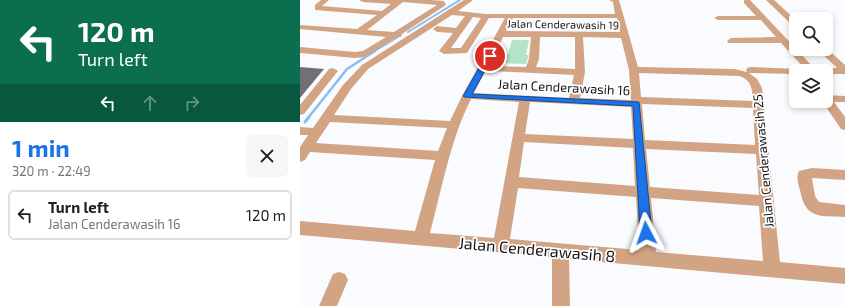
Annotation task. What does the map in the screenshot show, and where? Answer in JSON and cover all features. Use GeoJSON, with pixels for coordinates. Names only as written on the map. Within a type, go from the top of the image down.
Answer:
{"type":"FeatureCollection","features":[{"type":"Feature","properties":{"kind":"street"},"geometry":{"type":"LineString","coordinates":[[326,0],[319,5],[318,8],[384,13]]}},
{"type":"Feature","properties":{"kind":"street"},"geometry":{"type":"LineString","coordinates":[[300,50],[360,55],[369,52],[442,5],[441,3],[363,0]]}},
{"type":"Feature","properties":{"kind":"street"},"geometry":{"type":"LineString","coordinates":[[304,152],[325,118],[357,74],[376,59],[469,0]]}},
{"type":"Feature","properties":{"kind":"street"},"geometry":{"type":"LineString","coordinates":[[613,0],[616,1],[634,70],[648,259]]}},
{"type":"Feature","properties":{"kind":"street"},"geometry":{"type":"LineString","coordinates":[[789,18],[769,0],[743,1],[773,28],[805,64]]}},
{"type":"Feature","properties":{"kind":"street"},"geometry":{"type":"LineString","coordinates":[[360,32],[400,1]]}},
{"type":"Feature","properties":{"kind":"street"},"geometry":{"type":"LineString","coordinates":[[450,12],[468,18]]}},
{"type":"Feature","properties":{"kind":"street"},"geometry":{"type":"LineString","coordinates":[[468,18],[444,51],[464,51],[486,16]]}},
{"type":"Feature","properties":{"kind":"street"},"geometry":{"type":"LineString","coordinates":[[300,27],[396,34],[416,43],[451,20],[486,16],[620,16]]}},
{"type":"Feature","properties":{"kind":"street"},"geometry":{"type":"LineString","coordinates":[[421,238],[443,156],[454,125],[467,96],[510,16]]}},
{"type":"Feature","properties":{"kind":"street"},"geometry":{"type":"LineString","coordinates":[[718,18],[763,18]]}},
{"type":"Feature","properties":{"kind":"street"},"geometry":{"type":"LineString","coordinates":[[773,28],[789,29]]}},
{"type":"Feature","properties":{"kind":"street"},"geometry":{"type":"LineString","coordinates":[[437,29],[458,31]]}},
{"type":"Feature","properties":{"kind":"street","name":"Jalan Cenderawasih 19"},"geometry":{"type":"LineString","coordinates":[[501,34],[625,35]]}},
{"type":"Feature","properties":{"kind":"street"},"geometry":{"type":"LineString","coordinates":[[530,70],[534,59],[536,34]]}},
{"type":"Feature","properties":{"kind":"street"},"geometry":{"type":"LineString","coordinates":[[574,102],[580,72],[579,35]]}},
{"type":"Feature","properties":{"kind":"street"},"geometry":{"type":"LineString","coordinates":[[731,41],[783,40]]}},
{"type":"Feature","properties":{"kind":"street"},"geometry":{"type":"LineString","coordinates":[[829,56],[845,71]]}},
{"type":"Feature","properties":{"kind":"street"},"geometry":{"type":"LineString","coordinates":[[495,69],[580,72]]}},
{"type":"Feature","properties":{"kind":"street","name":"Jalan Cenderawasih 25"},"geometry":{"type":"LineString","coordinates":[[634,70],[741,73],[752,78],[756,84],[772,269]]}},
{"type":"Feature","properties":{"kind":"street"},"geometry":{"type":"LineString","coordinates":[[751,70],[789,71]]}},
{"type":"Feature","properties":{"kind":"street"},"geometry":{"type":"LineString","coordinates":[[300,112],[333,71]]}},
{"type":"Feature","properties":{"kind":"street"},"geometry":{"type":"LineString","coordinates":[[833,71],[845,71]]}},
{"type":"Feature","properties":{"kind":"street","name":"Jalan Cenderawasih 16"},"geometry":{"type":"LineString","coordinates":[[467,96],[574,102],[758,105]]}},
{"type":"Feature","properties":{"kind":"street"},"geometry":{"type":"LineString","coordinates":[[833,99],[845,99]]}},
{"type":"Feature","properties":{"kind":"street"},"geometry":{"type":"LineString","coordinates":[[500,245],[525,100]]}},
{"type":"Feature","properties":{"kind":"street"},"geometry":{"type":"LineString","coordinates":[[832,108],[845,126]]}},
{"type":"Feature","properties":{"kind":"street"},"geometry":{"type":"LineString","coordinates":[[325,118],[454,125]]}},
{"type":"Feature","properties":{"kind":"street"},"geometry":{"type":"LineString","coordinates":[[300,131],[317,132]]}},
{"type":"Feature","properties":{"kind":"street"},"geometry":{"type":"LineString","coordinates":[[519,138],[761,150]]}},
{"type":"Feature","properties":{"kind":"street"},"geometry":{"type":"LineString","coordinates":[[304,152],[443,156]]}},
{"type":"Feature","properties":{"kind":"street"},"geometry":{"type":"LineString","coordinates":[[845,175],[812,173],[804,175],[809,202],[812,206],[821,210],[845,212]]}},
{"type":"Feature","properties":{"kind":"street"},"geometry":{"type":"LineString","coordinates":[[511,182],[766,201]]}},
{"type":"Feature","properties":{"kind":"street","name":"Jalan Cenderawasih 8"},"geometry":{"type":"LineString","coordinates":[[300,228],[845,276]]}},
{"type":"Feature","properties":{"kind":"street"},"geometry":{"type":"LineString","coordinates":[[560,250],[561,306]]}},
{"type":"Feature","properties":{"kind":"street"},"geometry":{"type":"LineString","coordinates":[[328,306],[339,280]]}},
{"type":"Feature","properties":{"kind":"green space"},"geometry":{"type":"Polygon","coordinates":[[[512,40],[529,40],[526,55],[529,55],[526,64],[496,63],[500,54],[508,54],[512,40]]]}},
{"type":"Feature","properties":{"kind":"building"},"geometry":{"type":"Polygon","coordinates":[[[300,67],[324,69],[300,98],[300,67]]]}},
{"type":"Feature","properties":{"kind":"waterway"},"geometry":{"type":"LineString","coordinates":[[408,32],[460,0]]}},
{"type":"Feature","properties":{"kind":"waterway"},"geometry":{"type":"LineString","coordinates":[[373,52],[398,37]]}},
{"type":"Feature","properties":{"kind":"waterway"},"geometry":{"type":"LineString","coordinates":[[308,118],[347,69],[375,51]]}},
{"type":"Feature","properties":{"kind":"waterway"},"geometry":{"type":"LineString","coordinates":[[305,122],[309,117]]}},
{"type":"Feature","properties":{"kind":"route"},"geometry":{"type":"LineString","coordinates":[[490,56],[467,96],[636,104],[646,233]]}}]}
